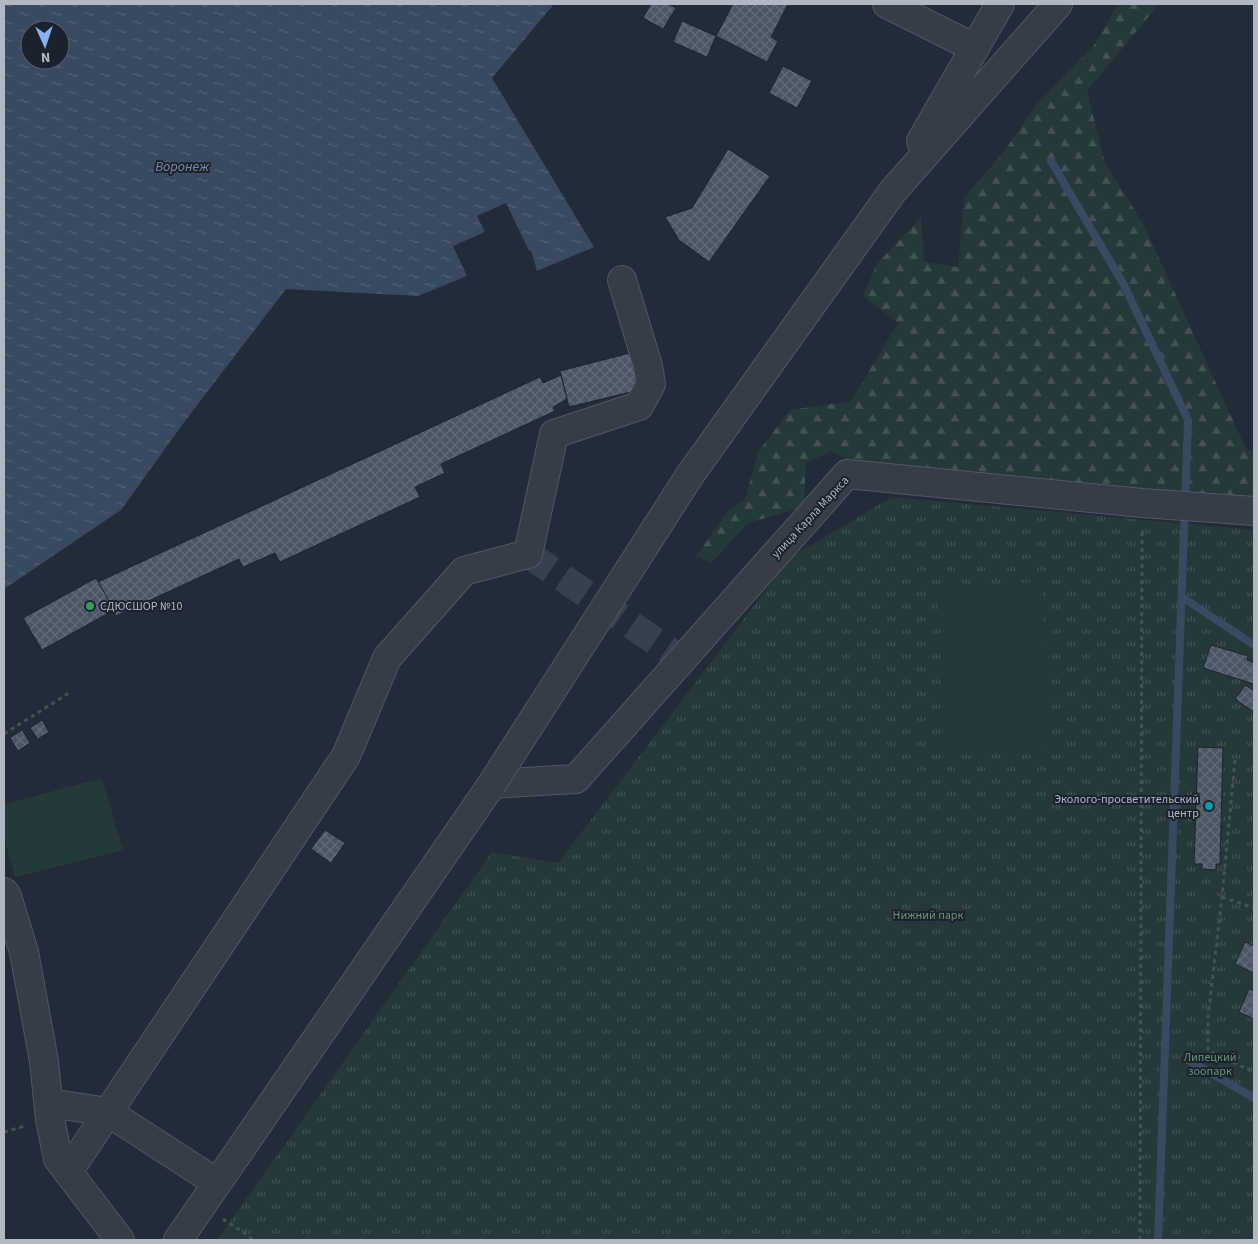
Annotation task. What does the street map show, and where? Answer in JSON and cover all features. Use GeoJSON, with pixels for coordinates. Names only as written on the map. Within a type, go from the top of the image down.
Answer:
{"type":"FeatureCollection","features":[{"type":"Feature","properties":{"kind":"street"},"geometry":{"type":"LineString","coordinates":[[887,4],[975,48]]}},
{"type":"Feature","properties":{"kind":"street"},"geometry":{"type":"LineString","coordinates":[[178,1240],[492,784],[690,475],[893,191],[1000,4]]}},
{"type":"Feature","properties":{"kind":"street"},"geometry":{"type":"LineString","coordinates":[[893,191],[1058,4]]}},
{"type":"Feature","properties":{"kind":"street"},"geometry":{"type":"LineString","coordinates":[[68,1172],[346,756],[387,658],[464,571],[528,554],[554,434],[639,406],[651,384],[648,366],[622,280]]}},
{"type":"Feature","properties":{"kind":"street","name":"улица Карла Маркса"},"geometry":{"type":"LineString","coordinates":[[492,784],[576,779],[847,474],[1145,504],[1219,508],[1253,505]]}},
{"type":"Feature","properties":{"kind":"street"},"geometry":{"type":"LineString","coordinates":[[4,892],[7,896],[24,952],[44,1062],[58,1159],[120,1240]]}},
{"type":"Feature","properties":{"kind":"street"},"geometry":{"type":"LineString","coordinates":[[49,1103],[108,1112],[217,1183]]}},
{"type":"Feature","properties":{"kind":"path"},"geometry":{"type":"LineString","coordinates":[[1140,1240],[1145,504]]}},
{"type":"Feature","properties":{"kind":"path"},"geometry":{"type":"LineString","coordinates":[[4,734],[68,692]]}},
{"type":"Feature","properties":{"kind":"path"},"geometry":{"type":"LineString","coordinates":[[1235,760],[1208,1017],[1208,1051],[1254,1072]]}},
{"type":"Feature","properties":{"kind":"path"},"geometry":{"type":"LineString","coordinates":[[1222,897],[1254,908]]}},
{"type":"Feature","properties":{"kind":"path"},"geometry":{"type":"LineString","coordinates":[[202,1205],[249,1236],[252,1240]]}},
{"type":"Feature","properties":{"kind":"green space"},"geometry":{"type":"Polygon","coordinates":[[[1118,4],[1159,4],[1087,91],[1105,163],[1144,225],[1246,449],[1254,452],[1254,502],[848,460],[831,451],[806,463],[804,507],[748,523],[711,563],[696,556],[728,511],[745,500],[758,452],[790,410],[851,401],[898,323],[863,296],[877,264],[921,217],[924,262],[958,267],[964,197],[1003,153],[1035,106],[1095,44],[1118,4]]]}},
{"type":"Feature","properties":{"kind":"green space","name":"Нижний парк"},"geometry":{"type":"Polygon","coordinates":[[[892,497],[1254,530],[1254,1240],[217,1240],[492,852],[558,863],[791,557],[892,497]]]}},
{"type":"Feature","properties":{"kind":"green space"},"geometry":{"type":"Polygon","coordinates":[[[1042,582],[1050,746],[946,751],[938,587],[1042,582]]]}},
{"type":"Feature","properties":{"kind":"green space"},"geometry":{"type":"Polygon","coordinates":[[[102,778],[123,850],[15,877],[4,838],[4,804],[102,778]]]}},
{"type":"Feature","properties":{"kind":"water","name":"Воронеж"},"geometry":{"type":"Polygon","coordinates":[[[4,4],[554,4],[492,78],[594,247],[537,271],[531,250],[418,296],[286,289],[185,421],[121,510],[4,589],[4,4]]]}},
{"type":"Feature","properties":{"kind":"pier"},"geometry":{"type":"Polygon","coordinates":[[[506,203],[532,257],[530,253],[468,278],[453,246],[485,232],[477,216],[506,203]]]}},
{"type":"Feature","properties":{"kind":"building"},"geometry":{"type":"Polygon","coordinates":[[[651,4],[668,4],[676,8],[663,29],[643,18],[651,4]]]}},
{"type":"Feature","properties":{"kind":"building"},"geometry":{"type":"Polygon","coordinates":[[[733,4],[788,4],[771,37],[778,41],[767,62],[716,36],[733,4]]]}},
{"type":"Feature","properties":{"kind":"building"},"geometry":{"type":"Polygon","coordinates":[[[682,21],[716,36],[707,57],[673,42],[682,21]]]}},
{"type":"Feature","properties":{"kind":"building"},"geometry":{"type":"Polygon","coordinates":[[[783,66],[812,81],[797,108],[769,93],[783,66]]]}},
{"type":"Feature","properties":{"kind":"building"},"geometry":{"type":"Polygon","coordinates":[[[728,149],[770,176],[709,262],[679,240],[665,217],[692,208],[728,149]]]}},
{"type":"Feature","properties":{"kind":"building"},"geometry":{"type":"Polygon","coordinates":[[[630,353],[639,390],[569,407],[560,371],[630,353]]]}},
{"type":"Feature","properties":{"kind":"building"},"geometry":{"type":"Polygon","coordinates":[[[561,375],[567,399],[553,407],[555,411],[441,464],[445,473],[415,487],[420,497],[280,562],[275,553],[243,567],[239,559],[116,616],[98,582],[540,377],[543,383],[561,375]]]}},
{"type":"Feature","properties":{"kind":"building"},"geometry":{"type":"Polygon","coordinates":[[[96,578],[114,610],[42,650],[23,618],[96,578]]]}},
{"type":"Feature","properties":{"kind":"building"},"geometry":{"type":"Polygon","coordinates":[[[1211,645],[1248,656],[1247,660],[1254,663],[1254,684],[1203,668],[1211,645]]]}},
{"type":"Feature","properties":{"kind":"building"},"geometry":{"type":"Polygon","coordinates":[[[1245,685],[1254,691],[1254,712],[1235,699],[1245,685]]]}},
{"type":"Feature","properties":{"kind":"building"},"geometry":{"type":"Polygon","coordinates":[[[42,720],[49,732],[38,739],[30,728],[42,720]]]}},
{"type":"Feature","properties":{"kind":"building"},"geometry":{"type":"Polygon","coordinates":[[[22,730],[30,743],[18,751],[10,738],[22,730]]]}},
{"type":"Feature","properties":{"kind":"building","name":"Эколого-просветительский центр"},"geometry":{"type":"Polygon","coordinates":[[[1198,747],[1223,748],[1220,864],[1216,864],[1216,870],[1202,869],[1202,864],[1194,864],[1198,747]]]}},
{"type":"Feature","properties":{"kind":"building"},"geometry":{"type":"Polygon","coordinates":[[[325,830],[345,843],[331,863],[311,849],[325,830]]]}},
{"type":"Feature","properties":{"kind":"building"},"geometry":{"type":"Polygon","coordinates":[[[1245,942],[1254,946],[1254,973],[1235,964],[1245,942]]]}},
{"type":"Feature","properties":{"kind":"building"},"geometry":{"type":"Polygon","coordinates":[[[1249,989],[1254,991],[1254,1019],[1239,1012],[1249,989]]]}},
{"type":"Feature","properties":{"kind":"waterway"},"geometry":{"type":"LineString","coordinates":[[1051,161],[1124,285],[1188,420],[1158,1240]]}},
{"type":"Feature","properties":{"kind":"waterway"},"geometry":{"type":"LineString","coordinates":[[1182,597],[1254,645]]}},
{"type":"Feature","properties":{"kind":"waterway"},"geometry":{"type":"LineString","coordinates":[[1188,1060],[1254,1098]]}},
{"type":"Feature","properties":{"kind":"tunnel"},"geometry":{"type":"LineString","coordinates":[[528,554],[681,659]]}},
{"type":"Feature","properties":{"kind":"place","name":"СДЮСШОР №10"},"geometry":{"type":"Point","coordinates":[90,606]}},
{"type":"Feature","properties":{"kind":"place","name":"Эколого-просветительский центр"},"geometry":{"type":"Point","coordinates":[1209,806]}},
{"type":"Feature","properties":{"kind":"park label","name":"Липецкий зоопарк"},"geometry":{"type":"Point","coordinates":[1210,1064]}}]}
